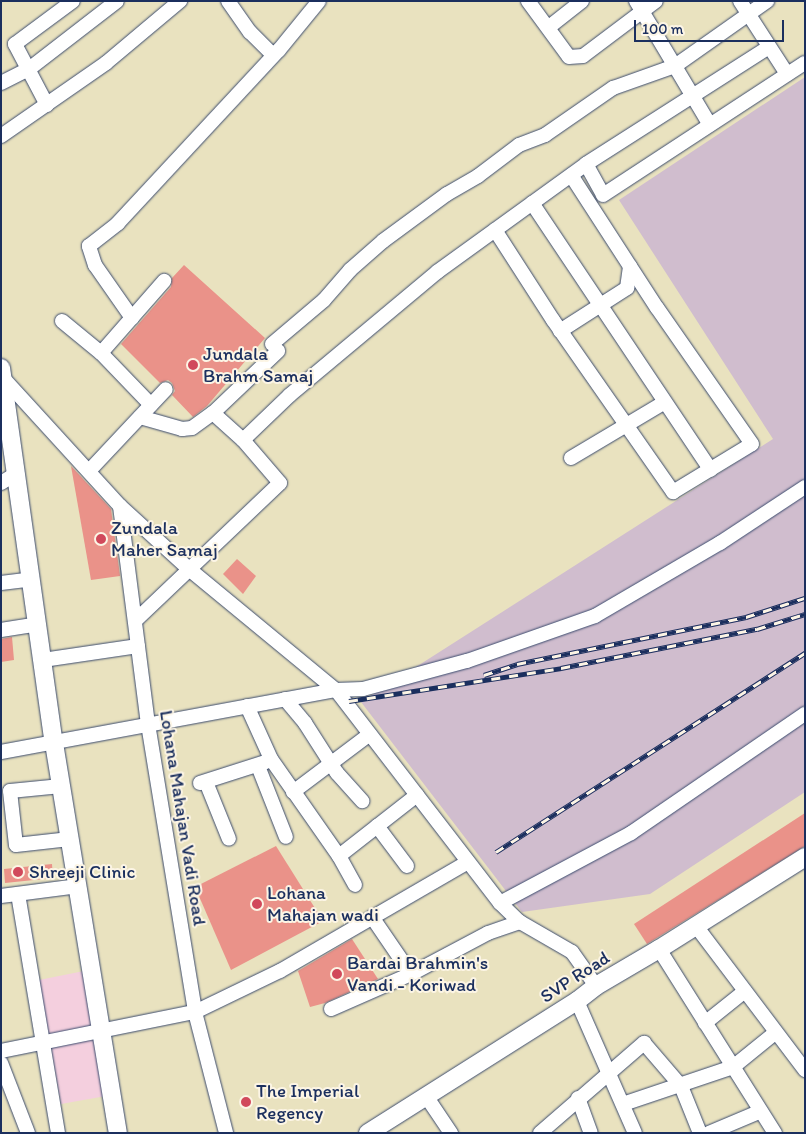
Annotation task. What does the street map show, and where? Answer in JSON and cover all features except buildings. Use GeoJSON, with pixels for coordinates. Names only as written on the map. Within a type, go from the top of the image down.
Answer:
{"type":"FeatureCollection","features":[{"type":"Feature","properties":{"kind":"main road"},"geometry":{"type":"LineString","coordinates":[[3,373],[7,448],[17,473],[54,743],[118,1133]]}},
{"type":"Feature","properties":{"kind":"main road","name":"SVP Road"},"geometry":{"type":"LineString","coordinates":[[368,1133],[577,1001],[596,986],[659,949],[805,857]]}},
{"type":"Feature","properties":{"kind":"street"},"geometry":{"type":"LineString","coordinates":[[47,105],[15,44],[73,1]]}},
{"type":"Feature","properties":{"kind":"street"},"geometry":{"type":"LineString","coordinates":[[1,83],[29,68],[118,1]]}},
{"type":"Feature","properties":{"kind":"street"},"geometry":{"type":"LineString","coordinates":[[1,136],[106,63],[180,1]]}},
{"type":"Feature","properties":{"kind":"street"},"geometry":{"type":"LineString","coordinates":[[228,1],[250,32],[272,54]]}},
{"type":"Feature","properties":{"kind":"street"},"geometry":{"type":"LineString","coordinates":[[132,318],[96,265],[90,246],[118,224],[319,1]]}},
{"type":"Feature","properties":{"kind":"street"},"geometry":{"type":"LineString","coordinates":[[549,27],[582,1]]}},
{"type":"Feature","properties":{"kind":"street"},"geometry":{"type":"LineString","coordinates":[[531,2],[549,27],[551,34],[564,47],[569,57],[583,56],[639,6],[656,1]]}},
{"type":"Feature","properties":{"kind":"street"},"geometry":{"type":"LineString","coordinates":[[740,1],[787,74]]}},
{"type":"Feature","properties":{"kind":"street"},"geometry":{"type":"LineString","coordinates":[[140,417],[182,429],[192,428],[213,413],[275,347],[324,300],[350,270],[446,194],[478,176],[519,145],[544,135],[613,88],[675,66],[767,1]]}},
{"type":"Feature","properties":{"kind":"street"},"geometry":{"type":"LineString","coordinates":[[639,6],[710,125]]}},
{"type":"Feature","properties":{"kind":"street"},"geometry":{"type":"LineString","coordinates":[[243,440],[290,394],[422,285],[494,230],[586,164],[769,47]]}},
{"type":"Feature","properties":{"kind":"street"},"geometry":{"type":"LineString","coordinates":[[586,164],[603,195],[805,63]]}},
{"type":"Feature","properties":{"kind":"street"},"geometry":{"type":"LineString","coordinates":[[494,230],[560,331],[673,492],[752,444],[630,266],[571,175]]}},
{"type":"Feature","properties":{"kind":"street"},"geometry":{"type":"LineString","coordinates":[[532,203],[711,470]]}},
{"type":"Feature","properties":{"kind":"street"},"geometry":{"type":"LineString","coordinates":[[560,331],[627,288],[630,266]]}},
{"type":"Feature","properties":{"kind":"street"},"geometry":{"type":"LineString","coordinates":[[101,353],[164,281]]}},
{"type":"Feature","properties":{"kind":"street"},"geometry":{"type":"LineString","coordinates":[[62,321],[101,353],[151,405]]}},
{"type":"Feature","properties":{"kind":"street"},"geometry":{"type":"LineString","coordinates":[[3,373],[120,506],[189,570],[336,690],[500,903],[520,922],[572,952],[596,986]]}},
{"type":"Feature","properties":{"kind":"street"},"geometry":{"type":"LineString","coordinates":[[89,471],[166,390]]}},
{"type":"Feature","properties":{"kind":"street"},"geometry":{"type":"LineString","coordinates":[[571,458],[612,435],[625,424],[665,402]]}},
{"type":"Feature","properties":{"kind":"street"},"geometry":{"type":"LineString","coordinates":[[135,621],[280,483],[243,440],[213,413]]}},
{"type":"Feature","properties":{"kind":"street"},"geometry":{"type":"LineString","coordinates":[[1,483],[17,473]]}},
{"type":"Feature","properties":{"kind":"street"},"geometry":{"type":"LineString","coordinates":[[4,748],[54,743],[336,690],[363,689],[467,661],[595,616],[720,543],[805,487]]}},
{"type":"Feature","properties":{"kind":"street","name":"Lohana Mahajan Vadi Road"},"geometry":{"type":"LineString","coordinates":[[120,506],[148,724],[195,1012],[226,1133]]}},
{"type":"Feature","properties":{"kind":"street"},"geometry":{"type":"LineString","coordinates":[[1,583],[32,579]]}},
{"type":"Feature","properties":{"kind":"street"},"geometry":{"type":"LineString","coordinates":[[1,630],[38,624]]}},
{"type":"Feature","properties":{"kind":"street"},"geometry":{"type":"LineString","coordinates":[[43,660],[138,646]]}},
{"type":"Feature","properties":{"kind":"street"},"geometry":{"type":"LineString","coordinates":[[286,699],[332,762],[337,773],[362,802]]}},
{"type":"Feature","properties":{"kind":"street"},"geometry":{"type":"LineString","coordinates":[[247,706],[271,759],[339,856],[355,885]]}},
{"type":"Feature","properties":{"kind":"street"},"geometry":{"type":"LineString","coordinates":[[500,903],[631,833],[805,714]]}},
{"type":"Feature","properties":{"kind":"street"},"geometry":{"type":"LineString","coordinates":[[293,792],[370,734]]}},
{"type":"Feature","properties":{"kind":"street"},"geometry":{"type":"LineString","coordinates":[[229,839],[203,782],[258,766],[271,759]]}},
{"type":"Feature","properties":{"kind":"street"},"geometry":{"type":"LineString","coordinates":[[258,766],[286,837]]}},
{"type":"Feature","properties":{"kind":"street"},"geometry":{"type":"LineString","coordinates":[[61,786],[10,791],[7,822],[16,845],[70,839]]}},
{"type":"Feature","properties":{"kind":"street"},"geometry":{"type":"LineString","coordinates":[[339,856],[417,795]]}},
{"type":"Feature","properties":{"kind":"street"},"geometry":{"type":"LineString","coordinates":[[377,826],[407,866]]}},
{"type":"Feature","properties":{"kind":"street"},"geometry":{"type":"LineString","coordinates":[[1,1051],[195,1012],[280,971],[468,862]]}},
{"type":"Feature","properties":{"kind":"street"},"geometry":{"type":"LineString","coordinates":[[1,896],[78,886]]}},
{"type":"Feature","properties":{"kind":"street"},"geometry":{"type":"LineString","coordinates":[[18,894],[58,1133]]}},
{"type":"Feature","properties":{"kind":"street"},"geometry":{"type":"LineString","coordinates":[[372,917],[411,974]]}},
{"type":"Feature","properties":{"kind":"street"},"geometry":{"type":"LineString","coordinates":[[331,1009],[411,974],[488,933],[520,922]]}},
{"type":"Feature","properties":{"kind":"street"},"geometry":{"type":"LineString","coordinates":[[696,926],[805,1070]]}},
{"type":"Feature","properties":{"kind":"street"},"geometry":{"type":"LineString","coordinates":[[659,949],[774,1133]]}},
{"type":"Feature","properties":{"kind":"street"},"geometry":{"type":"LineString","coordinates":[[705,1023],[745,991]]}},
{"type":"Feature","properties":{"kind":"street"},"geometry":{"type":"LineString","coordinates":[[577,1001],[635,1133]]}},
{"type":"Feature","properties":{"kind":"street"},"geometry":{"type":"LineString","coordinates":[[622,1104],[681,1086],[733,1067],[776,1032]]}},
{"type":"Feature","properties":{"kind":"street"},"geometry":{"type":"LineString","coordinates":[[540,1133],[578,1098],[644,1043],[681,1086],[700,1133]]}},
{"type":"Feature","properties":{"kind":"street"},"geometry":{"type":"LineString","coordinates":[[1,1064],[28,1133]]}},
{"type":"Feature","properties":{"kind":"street"},"geometry":{"type":"LineString","coordinates":[[426,1096],[451,1133]]}},
{"type":"Feature","properties":{"kind":"street"},"geometry":{"type":"LineString","coordinates":[[578,1098],[591,1133]]}},
{"type":"Feature","properties":{"kind":"street"},"geometry":{"type":"LineString","coordinates":[[709,1133],[761,1111]]}},
{"type":"Feature","properties":{"kind":"shaded area"},"geometry":{"type":"Polygon","coordinates":[[[805,77],[805,792],[650,894],[522,912],[361,702],[773,439],[619,200],[805,77]]]}},
{"type":"Feature","properties":{"kind":"shaded area"},"geometry":{"type":"Polygon","coordinates":[[[84,971],[106,1096],[61,1104],[39,980],[84,971]]]}},
{"type":"Feature","properties":{"kind":"railway"},"geometry":{"type":"LineString","coordinates":[[484,675],[517,664],[746,617],[805,598]]}},
{"type":"Feature","properties":{"kind":"railway"},"geometry":{"type":"LineString","coordinates":[[349,701],[561,668],[757,629],[805,614]]}},
{"type":"Feature","properties":{"kind":"railway"},"geometry":{"type":"LineString","coordinates":[[496,852],[805,653]]}},
{"type":"Feature","properties":{"kind":"place","name":"Jundala Brahm Samaj"},"geometry":{"type":"Point","coordinates":[193,365]}},
{"type":"Feature","properties":{"kind":"place","name":"Zundala Maher Samaj"},"geometry":{"type":"Point","coordinates":[101,539]}},
{"type":"Feature","properties":{"kind":"place","name":"Shreeji Clinic"},"geometry":{"type":"Point","coordinates":[18,872]}},
{"type":"Feature","properties":{"kind":"place","name":"Lohana Mahajan wadi"},"geometry":{"type":"Point","coordinates":[257,904]}},
{"type":"Feature","properties":{"kind":"place","name":"Bardai Brahmin's Vandi - Koriwad"},"geometry":{"type":"Point","coordinates":[337,974]}},
{"type":"Feature","properties":{"kind":"place","name":"The Imperial Regency"},"geometry":{"type":"Point","coordinates":[246,1102]}}]}
